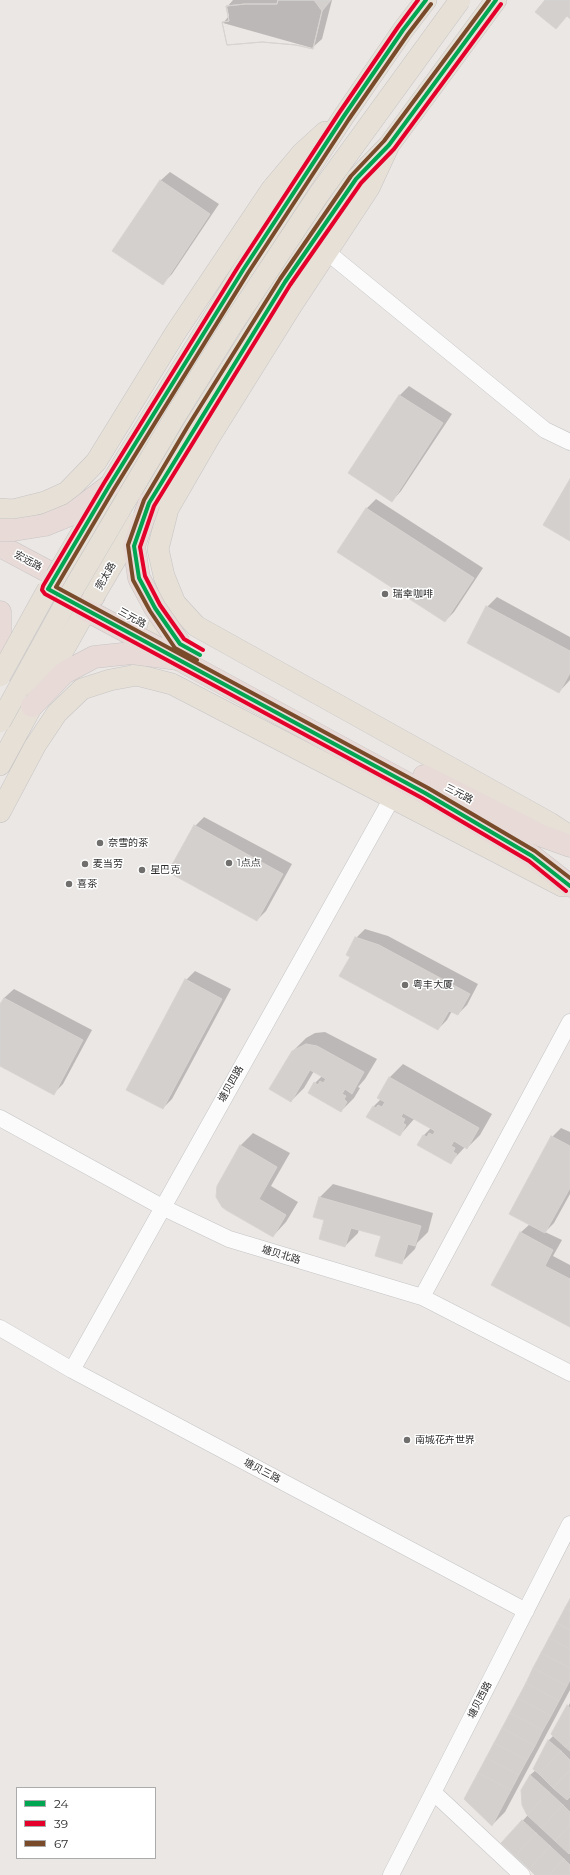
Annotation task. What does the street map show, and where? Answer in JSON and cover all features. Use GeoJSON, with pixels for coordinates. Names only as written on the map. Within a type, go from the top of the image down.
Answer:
{"type":"FeatureCollection","features":[{"type":"Feature","properties":{"kind":"highway"},"geometry":{"type":"LineString","coordinates":[[0,531],[45,525],[72,514],[109,486]]}},
{"type":"Feature","properties":{"kind":"highway"},"geometry":{"type":"LineString","coordinates":[[32,706],[64,673],[94,657],[132,653],[179,652],[139,578],[134,546],[149,503]]}},
{"type":"Feature","properties":{"kind":"highway","name":"宏远路"},"geometry":{"type":"LineString","coordinates":[[0,546],[52,582]]}},
{"type":"Feature","properties":{"kind":"highway","name":"宏远路"},"geometry":{"type":"LineString","coordinates":[[0,563],[52,582]]}},
{"type":"Feature","properties":{"kind":"highway","name":"三元路"},"geometry":{"type":"LineString","coordinates":[[52,582],[428,787],[532,856],[570,886]]}},
{"type":"Feature","properties":{"kind":"highway"},"geometry":{"type":"LineString","coordinates":[[0,612],[0,650]]}},
{"type":"Feature","properties":{"kind":"highway","name":"三元路"},"geometry":{"type":"LineString","coordinates":[[428,787],[542,836],[570,846]]}},
{"type":"Feature","properties":{"kind":"main road"},"geometry":{"type":"LineString","coordinates":[[0,676],[52,582],[109,486],[243,270],[344,116],[403,30],[426,0]]}},
{"type":"Feature","properties":{"kind":"main road"},"geometry":{"type":"LineString","coordinates":[[0,722],[71,593],[176,415],[232,325],[319,194],[460,0]]}},
{"type":"Feature","properties":{"kind":"main road","name":"莞太路"},"geometry":{"type":"LineString","coordinates":[[0,765],[90,603],[193,428],[285,282],[356,179],[388,145],[496,0]]}},
{"type":"Feature","properties":{"kind":"main road"},"geometry":{"type":"LineString","coordinates":[[0,531],[16,516],[67,492],[96,462],[176,332],[271,190],[302,153],[344,116]]}},
{"type":"Feature","properties":{"kind":"main road"},"geometry":{"type":"LineString","coordinates":[[0,812],[35,746],[57,713],[82,689],[110,680],[136,663],[155,638],[165,607],[164,576],[158,549],[168,509],[213,431],[369,188],[388,145]]}},
{"type":"Feature","properties":{"kind":"main road"},"geometry":{"type":"LineString","coordinates":[[0,509],[13,510],[45,502],[76,499],[107,506],[133,523],[153,547],[175,603],[196,626],[544,819],[570,836]]}},
{"type":"Feature","properties":{"kind":"main road"},"geometry":{"type":"LineString","coordinates":[[0,657],[21,675],[49,686],[80,688],[137,675],[172,684],[570,890]]}},
{"type":"Feature","properties":{"kind":"street"},"geometry":{"type":"LineString","coordinates":[[327,252],[545,430],[570,442]]}},
{"type":"Feature","properties":{"kind":"street","name":"塘贝四路"},"geometry":{"type":"LineString","coordinates":[[72,1370],[392,798]]}},
{"type":"Feature","properties":{"kind":"street"},"geometry":{"type":"LineString","coordinates":[[422,1297],[570,1022]]}},
{"type":"Feature","properties":{"kind":"street","name":"塘贝北路"},"geometry":{"type":"LineString","coordinates":[[0,1118],[162,1207],[229,1239],[422,1297],[570,1373]]}},
{"type":"Feature","properties":{"kind":"street","name":"塘贝三路"},"geometry":{"type":"LineString","coordinates":[[0,1328],[72,1370],[526,1611]]}},
{"type":"Feature","properties":{"kind":"street","name":"塘贝西路"},"geometry":{"type":"LineString","coordinates":[[391,1875],[570,1524]]}},
{"type":"Feature","properties":{"kind":"street"},"geometry":{"type":"LineString","coordinates":[[433,1792],[522,1875]]}},
{"type":"Feature","properties":{"kind":"building"},"geometry":{"type":"Polygon","coordinates":[[[278,0],[331,0],[322,11],[313,49],[296,45],[262,42],[227,45],[222,22],[229,21],[226,6],[245,4],[277,4],[278,0]]]}},
{"type":"Feature","properties":{"kind":"building"},"geometry":{"type":"Polygon","coordinates":[[[278,0],[314,0],[322,11],[313,49],[296,45],[262,42],[227,45],[222,22],[229,21],[226,6],[245,4],[277,4],[278,0]]]}},
{"type":"Feature","properties":{"kind":"building"},"geometry":{"type":"Polygon","coordinates":[[[545,0],[570,0],[570,19],[567,16],[556,29],[535,12],[545,0]]]}},
{"type":"Feature","properties":{"kind":"building"},"geometry":{"type":"Polygon","coordinates":[[[160,180],[210,214],[163,285],[112,251],[160,180]]]}},
{"type":"Feature","properties":{"kind":"building"},"geometry":{"type":"Polygon","coordinates":[[[399,395],[443,423],[392,502],[348,473],[399,395]]]}},
{"type":"Feature","properties":{"kind":"building"},"geometry":{"type":"Polygon","coordinates":[[[570,479],[570,541],[543,525],[570,479]]]}},
{"type":"Feature","properties":{"kind":"building"},"geometry":{"type":"Polygon","coordinates":[[[366,508],[474,578],[445,622],[337,552],[366,508]]]}},
{"type":"Feature","properties":{"kind":"building"},"geometry":{"type":"Polygon","coordinates":[[[486,606],[570,651],[570,673],[559,693],[467,643],[486,606]]]}},
{"type":"Feature","properties":{"kind":"building"},"geometry":{"type":"Polygon","coordinates":[[[194,825],[283,874],[257,921],[168,872],[194,825]]]}},
{"type":"Feature","properties":{"kind":"building","name":"粤丰大厦"},"geometry":{"type":"Polygon","coordinates":[[[355,937],[379,945],[470,994],[458,1015],[449,1011],[438,1030],[339,976],[350,957],[346,955],[355,937]]]}},
{"type":"Feature","properties":{"kind":"building"},"geometry":{"type":"Polygon","coordinates":[[[185,979],[222,999],[163,1109],[126,1090],[185,979]]]}},
{"type":"Feature","properties":{"kind":"building"},"geometry":{"type":"Polygon","coordinates":[[[4,998],[83,1040],[54,1095],[0,1066],[0,1004],[4,998]]]}},
{"type":"Feature","properties":{"kind":"building"},"geometry":{"type":"Polygon","coordinates":[[[306,1044],[317,1046],[364,1072],[352,1094],[345,1089],[342,1094],[346,1096],[344,1099],[347,1102],[341,1112],[308,1093],[314,1082],[318,1085],[320,1081],[323,1083],[326,1079],[310,1070],[291,1102],[269,1089],[292,1051],[306,1044]]]}},
{"type":"Feature","properties":{"kind":"building"},"geometry":{"type":"Polygon","coordinates":[[[389,1077],[479,1128],[467,1149],[454,1141],[451,1146],[455,1148],[453,1152],[457,1154],[451,1164],[417,1145],[423,1135],[427,1137],[429,1133],[433,1135],[435,1131],[403,1113],[401,1117],[405,1119],[403,1123],[406,1125],[400,1136],[366,1117],[373,1106],[376,1108],[378,1105],[382,1107],[385,1102],[377,1098],[389,1077]]]}},
{"type":"Feature","properties":{"kind":"building"},"geometry":{"type":"Polygon","coordinates":[[[551,1136],[570,1146],[570,1188],[545,1233],[509,1214],[551,1136]]]}},
{"type":"Feature","properties":{"kind":"building"},"geometry":{"type":"Polygon","coordinates":[[[240,1145],[277,1167],[259,1199],[286,1215],[273,1237],[226,1210],[222,1207],[216,1197],[217,1186],[240,1145]]]}},
{"type":"Feature","properties":{"kind":"building"},"geometry":{"type":"Polygon","coordinates":[[[319,1197],[421,1226],[415,1246],[408,1244],[402,1264],[375,1256],[381,1236],[351,1228],[345,1247],[319,1239],[324,1220],[313,1217],[319,1197]]]}},
{"type":"Feature","properties":{"kind":"building"},"geometry":{"type":"Polygon","coordinates":[[[520,1232],[553,1250],[545,1266],[570,1279],[570,1327],[491,1285],[520,1232]]]}},
{"type":"Feature","properties":{"kind":"building"},"geometry":{"type":"Polygon","coordinates":[[[570,1599],[570,1611],[565,1608],[570,1599]]]}},
{"type":"Feature","properties":{"kind":"building"},"geometry":{"type":"Polygon","coordinates":[[[565,1608],[570,1611],[570,1630],[557,1623],[565,1608]]]}},
{"type":"Feature","properties":{"kind":"building"},"geometry":{"type":"Polygon","coordinates":[[[557,1623],[570,1630],[570,1649],[549,1638],[557,1623]]]}},
{"type":"Feature","properties":{"kind":"building"},"geometry":{"type":"Polygon","coordinates":[[[549,1638],[570,1649],[570,1668],[541,1653],[549,1638]]]}},
{"type":"Feature","properties":{"kind":"building"},"geometry":{"type":"Polygon","coordinates":[[[541,1653],[570,1668],[570,1680],[567,1686],[533,1668],[541,1653]]]}},
{"type":"Feature","properties":{"kind":"building"},"geometry":{"type":"Polygon","coordinates":[[[533,1668],[567,1686],[559,1701],[526,1683],[533,1668]]]}},
{"type":"Feature","properties":{"kind":"building"},"geometry":{"type":"Polygon","coordinates":[[[526,1683],[559,1701],[551,1716],[518,1698],[526,1683]]]}},
{"type":"Feature","properties":{"kind":"building"},"geometry":{"type":"Polygon","coordinates":[[[518,1698],[551,1716],[543,1730],[510,1713],[518,1698]]]}},
{"type":"Feature","properties":{"kind":"building"},"geometry":{"type":"Polygon","coordinates":[[[567,1705],[570,1708],[570,1742],[565,1747],[551,1734],[567,1705]]]}},
{"type":"Feature","properties":{"kind":"building"},"geometry":{"type":"Polygon","coordinates":[[[510,1713],[543,1730],[535,1746],[502,1728],[510,1713]]]}},
{"type":"Feature","properties":{"kind":"building"},"geometry":{"type":"Polygon","coordinates":[[[502,1728],[535,1746],[527,1760],[494,1743],[502,1728]]]}},
{"type":"Feature","properties":{"kind":"building"},"geometry":{"type":"Polygon","coordinates":[[[548,1740],[561,1751],[539,1774],[533,1769],[548,1740]]]}},
{"type":"Feature","properties":{"kind":"building"},"geometry":{"type":"Polygon","coordinates":[[[570,1742],[570,1751],[565,1747],[570,1742]]]}},
{"type":"Feature","properties":{"kind":"building"},"geometry":{"type":"Polygon","coordinates":[[[494,1743],[527,1760],[519,1775],[486,1758],[494,1743]]]}},
{"type":"Feature","properties":{"kind":"building"},"geometry":{"type":"Polygon","coordinates":[[[561,1751],[570,1760],[570,1770],[553,1788],[539,1774],[561,1751]]]}},
{"type":"Feature","properties":{"kind":"building"},"geometry":{"type":"Polygon","coordinates":[[[486,1758],[519,1775],[511,1790],[478,1773],[486,1758]]]}},
{"type":"Feature","properties":{"kind":"building"},"geometry":{"type":"Polygon","coordinates":[[[570,1770],[570,1797],[567,1800],[553,1788],[570,1770]]]}},
{"type":"Feature","properties":{"kind":"building"},"geometry":{"type":"Polygon","coordinates":[[[478,1773],[511,1790],[492,1826],[464,1799],[478,1773]]]}},
{"type":"Feature","properties":{"kind":"building"},"geometry":{"type":"Polygon","coordinates":[[[530,1775],[549,1792],[527,1815],[522,1805],[521,1790],[530,1775]]]}},
{"type":"Feature","properties":{"kind":"building"},"geometry":{"type":"Polygon","coordinates":[[[549,1792],[563,1805],[541,1828],[527,1815],[549,1792]]]}},
{"type":"Feature","properties":{"kind":"building"},"geometry":{"type":"Polygon","coordinates":[[[563,1805],[570,1812],[570,1825],[555,1841],[541,1828],[563,1805]]]}},
{"type":"Feature","properties":{"kind":"building"},"geometry":{"type":"Polygon","coordinates":[[[522,1820],[536,1833],[515,1856],[501,1843],[522,1820]]]}},
{"type":"Feature","properties":{"kind":"building"},"geometry":{"type":"Polygon","coordinates":[[[570,1825],[570,1853],[569,1854],[555,1841],[570,1825]]]}},
{"type":"Feature","properties":{"kind":"building"},"geometry":{"type":"Polygon","coordinates":[[[536,1833],[550,1846],[529,1869],[515,1856],[536,1833]]]}},
{"type":"Feature","properties":{"kind":"building"},"geometry":{"type":"Polygon","coordinates":[[[550,1846],[564,1859],[549,1875],[535,1875],[529,1869],[550,1846]]]}},
{"type":"Feature","properties":{"kind":"building"},"geometry":{"type":"Polygon","coordinates":[[[564,1859],[570,1865],[570,1875],[549,1875],[564,1859]]]}},
{"type":"Feature","properties":{"kind":"transit line","name":"39"},"geometry":{"type":"LineString","coordinates":[[418,0],[339,113],[238,267],[104,483],[42,590],[45,594],[422,798],[529,861],[566,891]]}},
{"type":"Feature","properties":{"kind":"transit line","name":"24"},"geometry":{"type":"LineString","coordinates":[[426,0],[403,30],[344,116],[243,270],[109,486],[48,589],[425,793],[532,856],[570,886]]}},
{"type":"Feature","properties":{"kind":"transit line","name":"67"},"geometry":{"type":"LineString","coordinates":[[197,660],[175,648],[150,611],[133,580],[128,545],[144,500],[188,426],[280,279],[351,176],[384,141],[489,0]]}},
{"type":"Feature","properties":{"kind":"transit line","name":"24"},"geometry":{"type":"LineString","coordinates":[[200,655],[180,644],[155,608],[139,578],[134,546],[149,503],[285,282],[356,179],[389,145],[496,0]]}},
{"type":"Feature","properties":{"kind":"transit line","name":"67"},"geometry":{"type":"LineString","coordinates":[[431,4],[408,34],[349,119],[248,273],[114,489],[56,587],[428,788],[535,851],[570,878]]}},
{"type":"Feature","properties":{"kind":"transit line","name":"39"},"geometry":{"type":"LineString","coordinates":[[203,650],[184,639],[160,605],[145,576],[140,547],[154,506],[290,285],[361,183],[394,149],[501,4]]}},
{"type":"Feature","properties":{"kind":"place","name":"瑞幸咖啡"},"geometry":{"type":"Point","coordinates":[385,594]}},
{"type":"Feature","properties":{"kind":"place","name":"奈雪的茶"},"geometry":{"type":"Point","coordinates":[100,843]}},
{"type":"Feature","properties":{"kind":"place","name":"1点点"},"geometry":{"type":"Point","coordinates":[229,863]}},
{"type":"Feature","properties":{"kind":"place","name":"麦当劳"},"geometry":{"type":"Point","coordinates":[85,864]}},
{"type":"Feature","properties":{"kind":"place","name":"星巴克"},"geometry":{"type":"Point","coordinates":[142,870]}},
{"type":"Feature","properties":{"kind":"place","name":"喜茶"},"geometry":{"type":"Point","coordinates":[69,884]}},
{"type":"Feature","properties":{"kind":"place","name":"粤丰大厦"},"geometry":{"type":"Point","coordinates":[405,985]}},
{"type":"Feature","properties":{"kind":"place","name":"南城花卉世界"},"geometry":{"type":"Point","coordinates":[407,1440]}}]}
